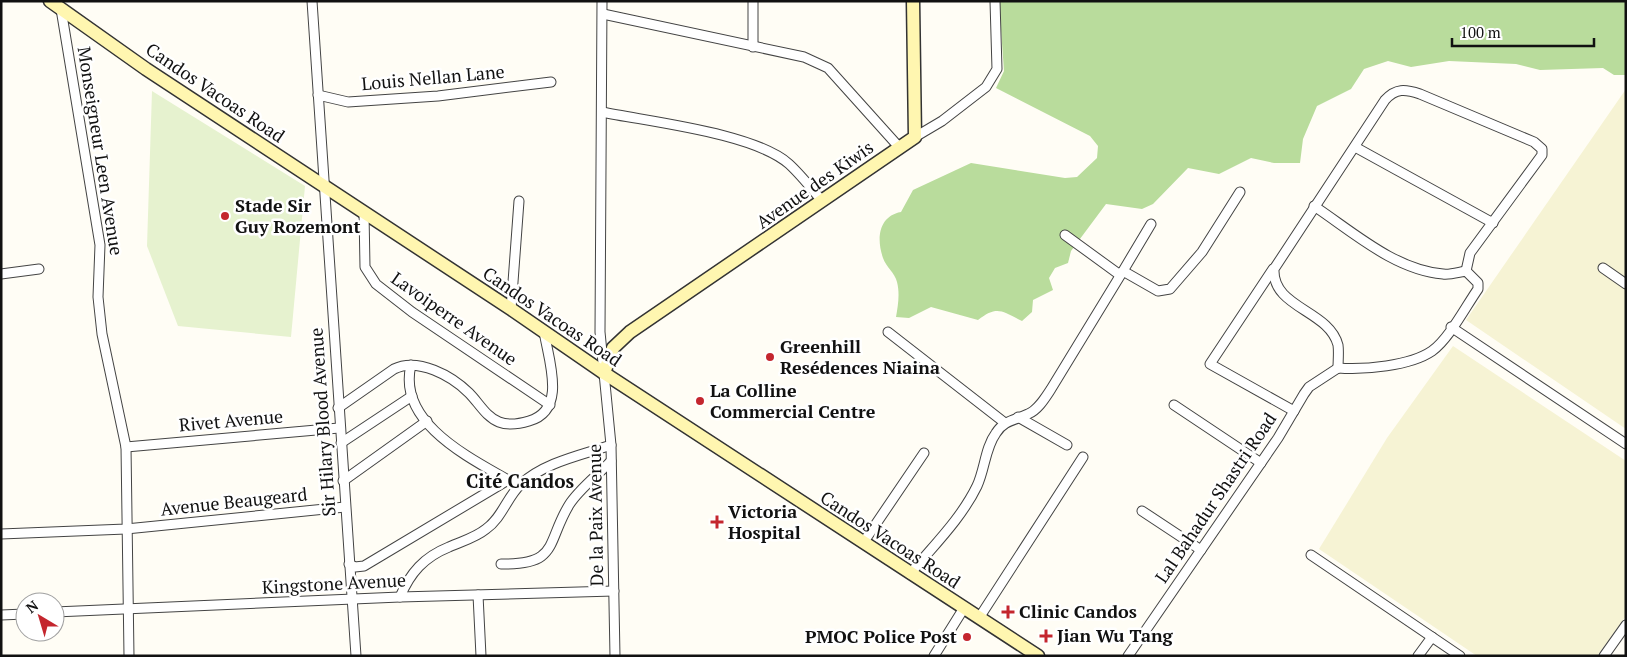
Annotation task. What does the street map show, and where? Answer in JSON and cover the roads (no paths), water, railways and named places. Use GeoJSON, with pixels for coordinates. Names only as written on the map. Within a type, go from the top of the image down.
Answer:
{"type":"FeatureCollection","features":[{"type":"Feature","properties":{"kind":"main road","name":"Candos Vacoas Road"},"geometry":{"type":"LineString","coordinates":[[50,1],[324,187],[511,309],[604,373],[1038,656]]}},
{"type":"Feature","properties":{"kind":"main road"},"geometry":{"type":"LineString","coordinates":[[913,1],[915,137]]}},
{"type":"Feature","properties":{"kind":"main road","name":"Avenue des Kiwis"},"geometry":{"type":"LineString","coordinates":[[604,373],[614,348],[630,332],[915,137]]}},
{"type":"Feature","properties":{"kind":"street","name":"Sir Hilary Blood Avenue"},"geometry":{"type":"LineString","coordinates":[[312,1],[340,443],[356,656]]}},
{"type":"Feature","properties":{"kind":"street","name":"De la Paix Avenue"},"geometry":{"type":"LineString","coordinates":[[602,1],[600,332],[611,445],[615,656]]}},
{"type":"Feature","properties":{"kind":"street"},"geometry":{"type":"LineString","coordinates":[[753,1],[753,47]]}},
{"type":"Feature","properties":{"kind":"street","name":"Avenue des Kiwis"},"geometry":{"type":"LineString","coordinates":[[915,137],[942,121],[986,87],[992,80],[997,69],[995,1]]}},
{"type":"Feature","properties":{"kind":"street","name":"Monseigneur Leen Avenue"},"geometry":{"type":"LineString","coordinates":[[61,9],[100,245],[98,297],[102,334],[126,447],[128,480],[126,529],[129,656]]}},
{"type":"Feature","properties":{"kind":"street"},"geometry":{"type":"LineString","coordinates":[[603,14],[804,57],[828,68],[899,147]]}},
{"type":"Feature","properties":{"kind":"street","name":"Louis Nellan Lane"},"geometry":{"type":"LineString","coordinates":[[318,95],[348,102],[438,96],[551,82]]}},
{"type":"Feature","properties":{"kind":"street"},"geometry":{"type":"LineString","coordinates":[[1294,411],[1210,364],[1385,100],[1393,92],[1400,90],[1420,94],[1540,145],[1542,155],[1470,253],[1466,270]]}},
{"type":"Feature","properties":{"kind":"street"},"geometry":{"type":"LineString","coordinates":[[602,112],[718,135],[756,145],[789,164],[822,201]]}},
{"type":"Feature","properties":{"kind":"street"},"geometry":{"type":"LineString","coordinates":[[1355,147],[1493,223]]}},
{"type":"Feature","properties":{"kind":"street"},"geometry":{"type":"LineString","coordinates":[[1065,235],[1121,274],[1158,290],[1170,289],[1202,252],[1240,192]]}},
{"type":"Feature","properties":{"kind":"street"},"geometry":{"type":"LineString","coordinates":[[511,309],[520,202]]}},
{"type":"Feature","properties":{"kind":"street"},"geometry":{"type":"LineString","coordinates":[[1314,206],[1393,258],[1419,269],[1445,274],[1466,270]]}},
{"type":"Feature","properties":{"kind":"street","name":"Lavoiperre Avenue"},"geometry":{"type":"LineString","coordinates":[[364,213],[365,267],[376,284],[412,312],[550,405]]}},
{"type":"Feature","properties":{"kind":"street"},"geometry":{"type":"LineString","coordinates":[[910,574],[963,511],[977,485],[990,441],[1005,423],[1029,414],[1039,406],[1051,389],[1151,224]]}},
{"type":"Feature","properties":{"kind":"street"},"geometry":{"type":"LineString","coordinates":[[1603,268],[1626,284]]}},
{"type":"Feature","properties":{"kind":"street"},"geometry":{"type":"LineString","coordinates":[[1,274],[38,269]]}},
{"type":"Feature","properties":{"kind":"street"},"geometry":{"type":"LineString","coordinates":[[1274,269],[1273,278],[1280,292],[1325,325],[1333,335],[1338,346],[1338,368],[1355,370],[1404,362],[1432,351],[1478,289],[1477,279],[1466,270]]}},
{"type":"Feature","properties":{"kind":"street"},"geometry":{"type":"LineString","coordinates":[[1451,327],[1626,444]]}},
{"type":"Feature","properties":{"kind":"street"},"geometry":{"type":"LineString","coordinates":[[338,408],[403,364],[439,372],[450,378],[499,422],[510,425],[533,420],[543,414],[550,405],[554,391],[544,331]]}},
{"type":"Feature","properties":{"kind":"street"},"geometry":{"type":"LineString","coordinates":[[888,332],[1005,423]]}},
{"type":"Feature","properties":{"kind":"street"},"geometry":{"type":"LineString","coordinates":[[412,365],[409,385],[412,396],[427,421],[453,448],[520,485]]}},
{"type":"Feature","properties":{"kind":"street","name":"Lal Bahadur Shastri Road"},"geometry":{"type":"LineString","coordinates":[[1128,656],[1261,463],[1309,387],[1338,368]]}},
{"type":"Feature","properties":{"kind":"street"},"geometry":{"type":"LineString","coordinates":[[340,443],[412,396]]}},
{"type":"Feature","properties":{"kind":"street"},"geometry":{"type":"LineString","coordinates":[[1174,404],[1261,463]]}},
{"type":"Feature","properties":{"kind":"street"},"geometry":{"type":"LineString","coordinates":[[1018,417],[1067,445]]}},
{"type":"Feature","properties":{"kind":"street"},"geometry":{"type":"LineString","coordinates":[[343,480],[427,421]]}},
{"type":"Feature","properties":{"kind":"street","name":"Rivet Avenue"},"geometry":{"type":"LineString","coordinates":[[126,447],[339,428]]}},
{"type":"Feature","properties":{"kind":"street"},"geometry":{"type":"LineString","coordinates":[[400,597],[409,577],[420,565],[447,548],[471,539],[487,528],[520,485],[545,468],[611,445]]}},
{"type":"Feature","properties":{"kind":"street"},"geometry":{"type":"LineString","coordinates":[[863,543],[924,453]]}},
{"type":"Feature","properties":{"kind":"street"},"geometry":{"type":"LineString","coordinates":[[979,618],[1083,457]]}},
{"type":"Feature","properties":{"kind":"street"},"geometry":{"type":"LineString","coordinates":[[501,564],[528,563],[542,556],[552,546],[569,504],[611,461]]}},
{"type":"Feature","properties":{"kind":"street"},"geometry":{"type":"LineString","coordinates":[[349,564],[355,567],[364,566],[508,480]]}},
{"type":"Feature","properties":{"kind":"street","name":"Avenue Beaugeard"},"geometry":{"type":"LineString","coordinates":[[1,534],[126,529],[345,507]]}},
{"type":"Feature","properties":{"kind":"street"},"geometry":{"type":"LineString","coordinates":[[1142,511],[1201,550]]}},
{"type":"Feature","properties":{"kind":"street"},"geometry":{"type":"LineString","coordinates":[[1311,555],[1460,656]]}},
{"type":"Feature","properties":{"kind":"street","name":"Kingstone Avenue"},"geometry":{"type":"LineString","coordinates":[[65,611],[400,597],[614,591]]}},
{"type":"Feature","properties":{"kind":"street"},"geometry":{"type":"LineString","coordinates":[[478,595],[481,656]]}},
{"type":"Feature","properties":{"kind":"street"},"geometry":{"type":"LineString","coordinates":[[934,656],[964,608]]}},
{"type":"Feature","properties":{"kind":"street"},"geometry":{"type":"LineString","coordinates":[[1,615],[15,614]]}},
{"type":"Feature","properties":{"kind":"street"},"geometry":{"type":"LineString","coordinates":[[1604,656],[1626,625]]}},
{"type":"Feature","properties":{"kind":"street"},"geometry":{"type":"LineString","coordinates":[[1418,656],[1432,638]]}},
{"type":"Feature","properties":{"kind":"place","name":"Stade Sir Guy Rozemont"},"geometry":{"type":"Point","coordinates":[225,216]}},
{"type":"Feature","properties":{"kind":"place","name":"Greenhill Resédences Niaina"},"geometry":{"type":"Point","coordinates":[770,357]}},
{"type":"Feature","properties":{"kind":"place","name":"La Colline Commercial Centre"},"geometry":{"type":"Point","coordinates":[700,401]}},
{"type":"Feature","properties":{"kind":"place","name":"Victoria Hospital"},"geometry":{"type":"Point","coordinates":[717,522]}},
{"type":"Feature","properties":{"kind":"place","name":"Clinic Candos"},"geometry":{"type":"Point","coordinates":[1008,612]}},
{"type":"Feature","properties":{"kind":"place","name":"Jian Wu Tang"},"geometry":{"type":"Point","coordinates":[1046,636]}},
{"type":"Feature","properties":{"kind":"place","name":"PMOC Police Post"},"geometry":{"type":"Point","coordinates":[967,637]}},
{"type":"Feature","properties":{"kind":"district","name":"Cité Candos"},"geometry":{"type":"Point","coordinates":[520,481]}}]}
